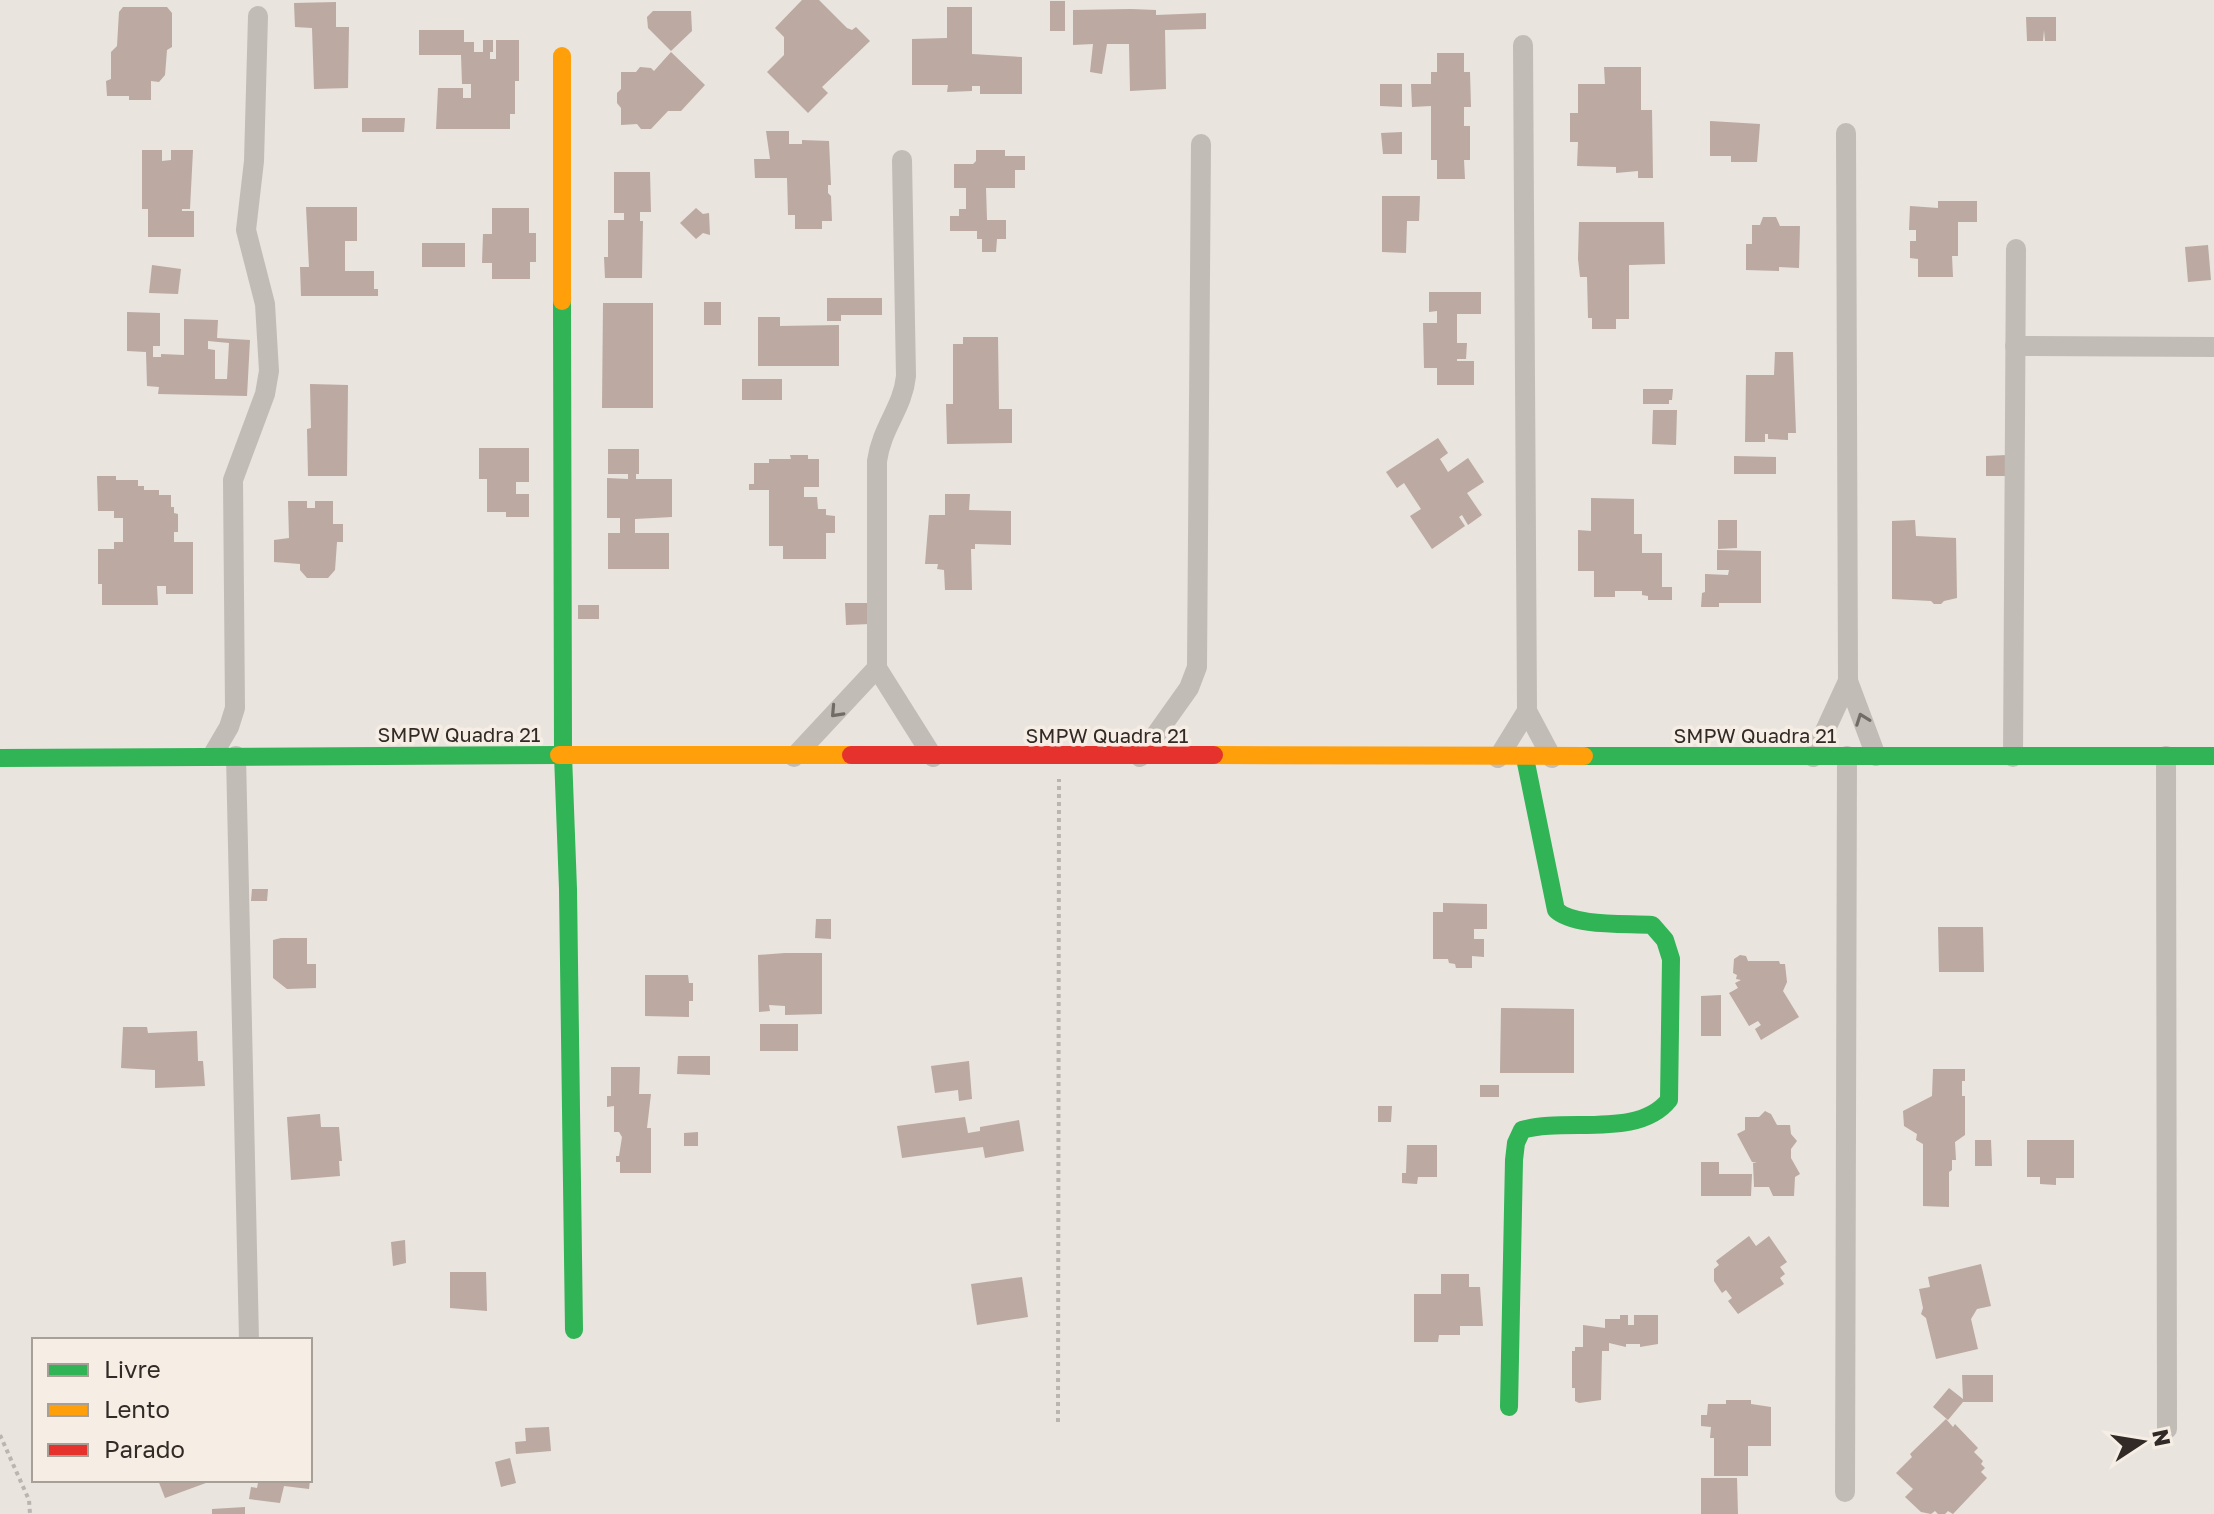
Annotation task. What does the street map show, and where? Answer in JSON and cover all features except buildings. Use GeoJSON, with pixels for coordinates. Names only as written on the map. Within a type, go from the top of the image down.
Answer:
{"type":"FeatureCollection","features":[{"type":"Feature","properties":{"kind":"street"},"geometry":{"type":"LineString","coordinates":[[212,756],[229,727],[235,708],[233,480],[265,394],[269,371],[265,304],[246,230],[254,161],[258,16]]}},
{"type":"Feature","properties":{"kind":"street"},"geometry":{"type":"LineString","coordinates":[[1523,45],[1527,711],[1552,758]]}},
{"type":"Feature","properties":{"kind":"street"},"geometry":{"type":"LineString","coordinates":[[562,56],[563,755],[568,889],[574,1330]]}},
{"type":"Feature","properties":{"kind":"street"},"geometry":{"type":"LineString","coordinates":[[1846,133],[1848,681],[1876,756]]}},
{"type":"Feature","properties":{"kind":"street"},"geometry":{"type":"LineString","coordinates":[[1140,757],[1189,688],[1197,667],[1201,144]]}},
{"type":"Feature","properties":{"kind":"street"},"geometry":{"type":"LineString","coordinates":[[902,160],[906,376],[905,390],[880,440],[877,461],[877,668],[933,757]]}},
{"type":"Feature","properties":{"kind":"street"},"geometry":{"type":"LineString","coordinates":[[2013,757],[2016,249]]}},
{"type":"Feature","properties":{"kind":"street"},"geometry":{"type":"LineString","coordinates":[[2015,346],[2214,347]]}},
{"type":"Feature","properties":{"kind":"street"},"geometry":{"type":"LineString","coordinates":[[794,757],[877,668]]}},
{"type":"Feature","properties":{"kind":"street"},"geometry":{"type":"LineString","coordinates":[[1813,757],[1848,681]]}},
{"type":"Feature","properties":{"kind":"street"},"geometry":{"type":"LineString","coordinates":[[1498,758],[1527,711]]}},
{"type":"Feature","properties":{"kind":"street","name":"SMPW Quadra 21"},"geometry":{"type":"LineString","coordinates":[[0,758],[563,755],[1498,758],[2214,756]]}},
{"type":"Feature","properties":{"kind":"street"},"geometry":{"type":"LineString","coordinates":[[236,756],[249,1338]]}},
{"type":"Feature","properties":{"kind":"street"},"geometry":{"type":"LineString","coordinates":[[1845,1492],[1847,756]]}},
{"type":"Feature","properties":{"kind":"street"},"geometry":{"type":"LineString","coordinates":[[2166,756],[2167,1429]]}},
{"type":"Feature","properties":{"kind":"street"},"geometry":{"type":"LineString","coordinates":[[1509,1407],[1514,1160],[1516,1143],[1522,1130],[1545,1123],[1651,1119],[1660,1114],[1669,1100],[1671,959],[1666,941],[1652,925],[1565,918],[1554,907],[1525,758]]}},
{"type":"Feature","properties":{"kind":"path"},"geometry":{"type":"LineString","coordinates":[[1058,1422],[1059,757]]}},
{"type":"Feature","properties":{"kind":"path"},"geometry":{"type":"LineString","coordinates":[[0,1435],[29,1500],[30,1514]]}},
{"type":"Feature","properties":{"kind":"traffic: fast"},"geometry":{"type":"LineString","coordinates":[[562,301],[563,755],[568,889],[574,1330]]}},
{"type":"Feature","properties":{"kind":"traffic: fast"},"geometry":{"type":"LineString","coordinates":[[0,758],[559,755]]}},
{"type":"Feature","properties":{"kind":"traffic: fast"},"geometry":{"type":"LineString","coordinates":[[1584,756],[2214,756]]}},
{"type":"Feature","properties":{"kind":"traffic: fast"},"geometry":{"type":"LineString","coordinates":[[1509,1407],[1514,1160],[1516,1143],[1522,1130],[1621,1123],[1656,1112],[1669,1100],[1671,959],[1665,940],[1652,925],[1588,922],[1556,910],[1525,758]]}},
{"type":"Feature","properties":{"kind":"traffic: slow"},"geometry":{"type":"LineString","coordinates":[[562,56],[562,301]]}},
{"type":"Feature","properties":{"kind":"traffic: slow"},"geometry":{"type":"LineString","coordinates":[[559,755],[851,755]]}},
{"type":"Feature","properties":{"kind":"traffic: slow"},"geometry":{"type":"LineString","coordinates":[[1214,755],[1584,756]]}},
{"type":"Feature","properties":{"kind":"traffic: jam"},"geometry":{"type":"LineString","coordinates":[[851,755],[1214,755]]}}]}
